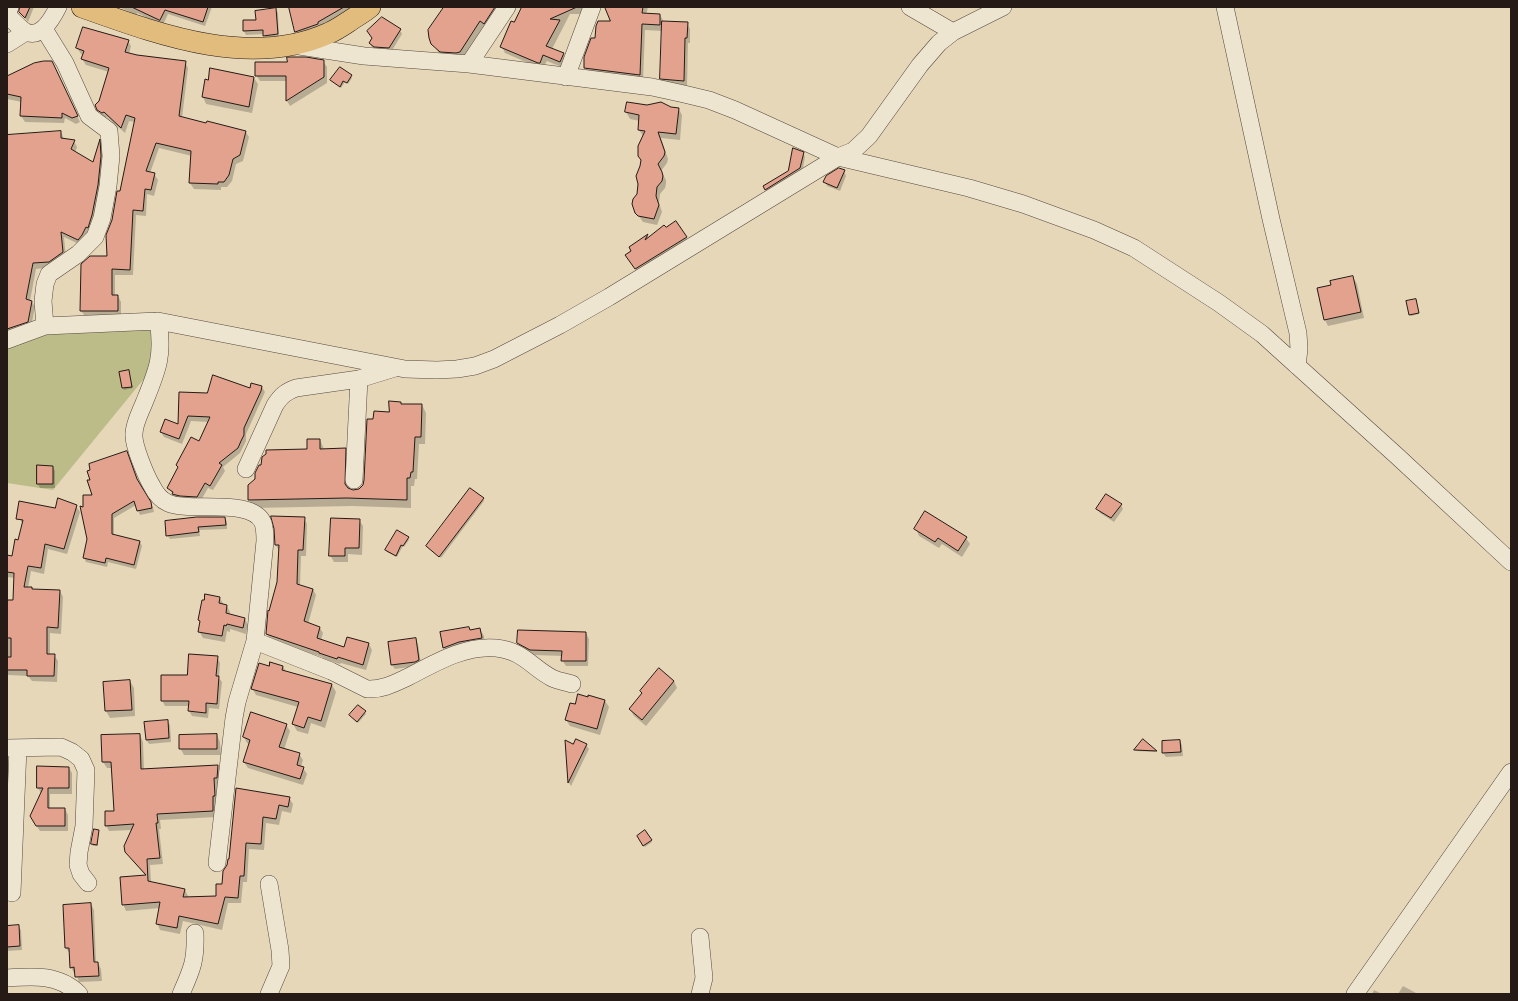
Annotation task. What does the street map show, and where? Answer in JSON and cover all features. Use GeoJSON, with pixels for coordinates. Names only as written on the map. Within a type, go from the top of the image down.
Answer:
{"type":"FeatureCollection","features":[{"type":"Feature","properties":{"kind":"main road"},"geometry":{"type":"LineString","coordinates":[[82,7],[144,29],[235,49],[266,49],[293,45],[330,33],[370,7]]}},
{"type":"Feature","properties":{"kind":"street"},"geometry":{"type":"LineString","coordinates":[[10,7],[7,15],[26,32],[31,33],[44,29],[58,7]]}},
{"type":"Feature","properties":{"kind":"street"},"geometry":{"type":"LineString","coordinates":[[469,64],[507,7]]}},
{"type":"Feature","properties":{"kind":"street"},"geometry":{"type":"LineString","coordinates":[[566,77],[592,7]]}},
{"type":"Feature","properties":{"kind":"street"},"geometry":{"type":"LineString","coordinates":[[910,7],[953,32]]}},
{"type":"Feature","properties":{"kind":"street"},"geometry":{"type":"LineString","coordinates":[[7,340],[45,326],[158,321],[396,367],[457,370],[474,366],[494,359],[591,308],[838,157],[853,151],[862,143],[938,43],[953,32],[1003,7]]}},
{"type":"Feature","properties":{"kind":"street"},"geometry":{"type":"LineString","coordinates":[[1225,7],[1271,219],[1298,333],[1299,349],[1297,366]]}},
{"type":"Feature","properties":{"kind":"street"},"geometry":{"type":"LineString","coordinates":[[44,29],[65,63],[89,116],[109,131],[111,156],[108,186],[102,218],[95,237],[78,254],[49,274],[45,284],[43,301],[45,326]]}},
{"type":"Feature","properties":{"kind":"street"},"geometry":{"type":"LineString","coordinates":[[7,44],[26,32]]}},
{"type":"Feature","properties":{"kind":"street"},"geometry":{"type":"LineString","coordinates":[[293,45],[364,56],[469,64],[652,87],[709,100],[735,110],[838,157],[970,188],[1023,204],[1094,230],[1134,248],[1219,303],[1262,334],[1403,461],[1511,562]]}},
{"type":"Feature","properties":{"kind":"street"},"geometry":{"type":"LineString","coordinates":[[158,321],[161,341],[158,367],[133,435],[135,444],[152,486],[161,498],[168,503],[178,506],[240,509],[250,511],[263,523],[265,541],[255,641],[234,718],[217,863]]}},
{"type":"Feature","properties":{"kind":"street"},"geometry":{"type":"LineString","coordinates":[[246,469],[280,396],[296,388],[359,379],[396,367]]}},
{"type":"Feature","properties":{"kind":"street"},"geometry":{"type":"LineString","coordinates":[[354,480],[359,379]]}},
{"type":"Feature","properties":{"kind":"street"},"geometry":{"type":"LineString","coordinates":[[255,641],[331,670],[367,689],[374,690],[392,684],[453,655],[482,648],[506,650],[516,653],[552,678],[572,684]]}},
{"type":"Feature","properties":{"kind":"street"},"geometry":{"type":"LineString","coordinates":[[12,893],[12,748],[61,747],[72,752],[80,759],[86,770],[84,826],[78,865],[81,874],[88,883]]}},
{"type":"Feature","properties":{"kind":"street"},"geometry":{"type":"LineString","coordinates":[[1355,994],[1511,772]]}},
{"type":"Feature","properties":{"kind":"street"},"geometry":{"type":"LineString","coordinates":[[269,884],[280,950],[281,966],[269,994]]}},
{"type":"Feature","properties":{"kind":"street"},"geometry":{"type":"LineString","coordinates":[[181,994],[195,958],[195,933]]}},
{"type":"Feature","properties":{"kind":"street"},"geometry":{"type":"LineString","coordinates":[[700,937],[704,978],[700,994]]}},
{"type":"Feature","properties":{"kind":"street"},"geometry":{"type":"LineString","coordinates":[[7,978],[32,976],[47,977],[73,987],[79,994]]}},
{"type":"Feature","properties":{"kind":"green space"},"geometry":{"type":"Polygon","coordinates":[[[153,326],[152,369],[53,490],[7,483],[7,347],[44,332],[153,326]]]}},
{"type":"Feature","properties":{"kind":"building"},"geometry":{"type":"Polygon","coordinates":[[[20,7],[30,7],[25,18],[19,12],[20,7]]]}},
{"type":"Feature","properties":{"kind":"building"},"geometry":{"type":"Polygon","coordinates":[[[132,7],[208,7],[203,22],[165,10],[160,20],[132,7]]]}},
{"type":"Feature","properties":{"kind":"building"},"geometry":{"type":"Polygon","coordinates":[[[289,7],[344,7],[318,22],[318,24],[295,32],[289,7]]]}},
{"type":"Feature","properties":{"kind":"building"},"geometry":{"type":"Polygon","coordinates":[[[444,7],[495,7],[484,24],[480,21],[460,52],[456,53],[440,52],[431,44],[429,38],[428,30],[444,7]]]}},
{"type":"Feature","properties":{"kind":"building"},"geometry":{"type":"Polygon","coordinates":[[[522,7],[577,7],[550,19],[560,20],[546,46],[564,53],[560,62],[543,55],[540,63],[538,63],[500,47],[511,21],[514,22],[522,7]]]}},
{"type":"Feature","properties":{"kind":"building"},"geometry":{"type":"Polygon","coordinates":[[[605,7],[643,7],[642,13],[660,14],[660,25],[642,24],[640,75],[584,68],[584,57],[591,38],[595,38],[598,21],[610,21],[605,7]]]}},
{"type":"Feature","properties":{"kind":"building"},"geometry":{"type":"Polygon","coordinates":[[[276,8],[278,34],[263,36],[263,30],[243,31],[243,20],[256,20],[255,11],[276,8]]]}},
{"type":"Feature","properties":{"kind":"building"},"geometry":{"type":"Polygon","coordinates":[[[382,17],[401,29],[389,48],[374,47],[369,43],[372,38],[367,31],[382,17]]]}},
{"type":"Feature","properties":{"kind":"building"},"geometry":{"type":"Polygon","coordinates":[[[662,21],[688,22],[687,38],[685,38],[684,81],[660,79],[662,21]]]}},
{"type":"Feature","properties":{"kind":"building"},"geometry":{"type":"Polygon","coordinates":[[[83,27],[129,40],[125,52],[137,55],[186,61],[179,116],[206,123],[207,121],[246,131],[240,155],[233,159],[229,175],[224,182],[218,182],[218,184],[189,183],[191,151],[156,143],[146,171],[155,173],[151,190],[145,189],[143,211],[133,210],[130,270],[112,269],[112,295],[118,295],[118,311],[80,311],[81,264],[90,256],[107,256],[106,235],[112,220],[117,191],[120,191],[135,118],[126,115],[121,128],[104,112],[102,113],[97,110],[95,105],[99,101],[109,68],[81,59],[84,51],[76,48],[83,27]]]}},
{"type":"Feature","properties":{"kind":"building"},"geometry":{"type":"Polygon","coordinates":[[[287,57],[306,57],[324,60],[324,77],[286,101],[286,76],[255,76],[255,62],[287,62],[287,57]]]}},
{"type":"Feature","properties":{"kind":"building"},"geometry":{"type":"Polygon","coordinates":[[[52,61],[78,116],[72,118],[62,113],[62,118],[20,116],[21,97],[7,94],[7,76],[34,63],[52,61]]]}},
{"type":"Feature","properties":{"kind":"building"},"geometry":{"type":"Polygon","coordinates":[[[340,67],[352,75],[347,83],[343,81],[340,87],[330,80],[340,67]]]}},
{"type":"Feature","properties":{"kind":"building"},"geometry":{"type":"Polygon","coordinates":[[[210,68],[254,77],[249,107],[202,97],[205,79],[208,80],[210,68]]]}},
{"type":"Feature","properties":{"kind":"building"},"geometry":{"type":"Polygon","coordinates":[[[627,102],[647,105],[661,102],[671,107],[679,108],[676,134],[658,132],[665,152],[658,164],[663,176],[662,181],[657,187],[656,196],[659,205],[654,219],[638,216],[635,213],[632,204],[633,199],[637,194],[638,184],[636,176],[641,160],[638,156],[638,146],[645,131],[638,130],[639,115],[625,112],[627,102]]]}},
{"type":"Feature","properties":{"kind":"building"},"geometry":{"type":"Polygon","coordinates":[[[61,131],[61,138],[75,140],[71,149],[93,162],[100,139],[101,156],[98,185],[92,215],[88,228],[86,227],[78,240],[61,232],[63,252],[49,262],[33,263],[26,299],[32,301],[28,322],[7,329],[7,135],[61,131]]]}},
{"type":"Feature","properties":{"kind":"building"},"geometry":{"type":"Polygon","coordinates":[[[793,148],[804,152],[800,168],[765,190],[763,186],[788,171],[793,148]]]}},
{"type":"Feature","properties":{"kind":"building"},"geometry":{"type":"Polygon","coordinates":[[[839,168],[845,170],[837,188],[823,182],[826,176],[839,168]]]}},
{"type":"Feature","properties":{"kind":"building"},"geometry":{"type":"Polygon","coordinates":[[[676,221],[687,237],[635,269],[625,255],[631,251],[629,247],[648,234],[645,240],[664,225],[666,227],[676,221]]]}},
{"type":"Feature","properties":{"kind":"building"},"geometry":{"type":"Polygon","coordinates":[[[1353,276],[1361,312],[1324,320],[1317,288],[1331,285],[1330,281],[1353,276]]]}},
{"type":"Feature","properties":{"kind":"building"},"geometry":{"type":"Polygon","coordinates":[[[1416,299],[1419,313],[1409,315],[1406,301],[1416,299]]]}},
{"type":"Feature","properties":{"kind":"building"},"geometry":{"type":"Polygon","coordinates":[[[129,370],[132,387],[122,388],[119,372],[129,370]]]}},
{"type":"Feature","properties":{"kind":"building"},"geometry":{"type":"Polygon","coordinates":[[[213,375],[250,388],[251,383],[262,386],[261,391],[244,428],[244,435],[238,448],[219,463],[222,465],[210,486],[205,483],[197,497],[172,494],[173,492],[167,488],[178,467],[176,465],[191,437],[199,441],[210,417],[188,416],[179,439],[160,432],[165,419],[178,424],[179,392],[207,393],[213,375]]]}},
{"type":"Feature","properties":{"kind":"building"},"geometry":{"type":"Polygon","coordinates":[[[389,401],[401,402],[401,404],[422,404],[421,437],[415,437],[413,472],[411,472],[410,478],[407,478],[407,500],[347,498],[248,500],[248,485],[255,479],[255,473],[259,465],[261,465],[262,457],[266,454],[266,450],[307,449],[307,439],[320,439],[320,449],[346,448],[345,484],[348,488],[353,490],[359,489],[363,485],[364,480],[367,419],[373,419],[374,411],[389,412],[389,401]]]}},
{"type":"Feature","properties":{"kind":"building"},"geometry":{"type":"Polygon","coordinates":[[[127,451],[137,479],[151,502],[152,508],[137,511],[134,501],[112,514],[112,534],[140,541],[134,565],[106,558],[105,563],[83,558],[87,539],[80,506],[83,507],[83,495],[92,495],[87,480],[90,480],[87,471],[90,470],[89,464],[127,451]]]}},
{"type":"Feature","properties":{"kind":"building"},"geometry":{"type":"Polygon","coordinates":[[[37,465],[53,466],[53,484],[37,484],[37,465]]]}},
{"type":"Feature","properties":{"kind":"building"},"geometry":{"type":"Polygon","coordinates":[[[470,488],[484,498],[439,557],[426,546],[470,488]]]}},
{"type":"Feature","properties":{"kind":"building"},"geometry":{"type":"Polygon","coordinates":[[[1106,494],[1122,504],[1111,518],[1096,509],[1106,494]]]}},
{"type":"Feature","properties":{"kind":"building"},"geometry":{"type":"Polygon","coordinates":[[[58,498],[77,505],[64,549],[45,544],[41,568],[28,566],[24,587],[32,587],[32,589],[60,590],[58,628],[47,627],[47,654],[55,654],[54,676],[27,676],[27,670],[7,670],[7,657],[11,657],[11,638],[7,638],[7,600],[13,600],[14,573],[7,572],[7,555],[12,556],[15,539],[18,540],[23,520],[16,519],[19,501],[55,508],[58,498]]]}},
{"type":"Feature","properties":{"kind":"building"},"geometry":{"type":"Polygon","coordinates":[[[925,511],[967,537],[958,551],[938,538],[935,542],[914,529],[925,511]]]}},
{"type":"Feature","properties":{"kind":"building"},"geometry":{"type":"Polygon","coordinates":[[[271,516],[305,517],[303,550],[298,550],[297,584],[313,589],[304,621],[320,627],[317,638],[344,647],[347,637],[369,643],[363,665],[338,657],[337,659],[266,634],[268,610],[269,611],[277,582],[279,545],[275,545],[271,516]]]}},
{"type":"Feature","properties":{"kind":"building"},"geometry":{"type":"Polygon","coordinates":[[[197,517],[225,517],[226,525],[198,527],[199,532],[166,536],[165,521],[197,517]]]}},
{"type":"Feature","properties":{"kind":"building"},"geometry":{"type":"Polygon","coordinates":[[[331,518],[360,519],[359,548],[345,548],[345,556],[329,556],[331,518]]]}},
{"type":"Feature","properties":{"kind":"building"},"geometry":{"type":"Polygon","coordinates":[[[397,530],[409,537],[403,546],[401,545],[396,556],[385,550],[397,530]]]}},
{"type":"Feature","properties":{"kind":"building"},"geometry":{"type":"Polygon","coordinates":[[[205,594],[220,597],[219,603],[227,605],[226,613],[245,618],[243,628],[227,624],[226,626],[224,625],[222,636],[198,632],[200,621],[198,620],[202,600],[204,600],[205,594]]]}},
{"type":"Feature","properties":{"kind":"building"},"geometry":{"type":"Polygon","coordinates":[[[469,627],[470,630],[480,628],[482,638],[459,642],[443,648],[440,632],[469,627]]]}},
{"type":"Feature","properties":{"kind":"building"},"geometry":{"type":"Polygon","coordinates":[[[518,630],[586,632],[586,661],[561,661],[562,651],[530,650],[517,643],[518,630]]]}},
{"type":"Feature","properties":{"kind":"building"},"geometry":{"type":"Polygon","coordinates":[[[416,638],[419,660],[415,662],[391,665],[388,642],[416,638]]]}},
{"type":"Feature","properties":{"kind":"building"},"geometry":{"type":"Polygon","coordinates":[[[189,654],[218,656],[216,676],[219,676],[217,704],[206,703],[206,713],[188,711],[189,701],[161,701],[161,675],[187,675],[189,654]]]}},
{"type":"Feature","properties":{"kind":"building"},"geometry":{"type":"Polygon","coordinates":[[[270,662],[283,666],[282,670],[332,684],[321,721],[308,717],[304,728],[292,724],[299,702],[251,689],[259,663],[269,666],[270,662]]]}},
{"type":"Feature","properties":{"kind":"building"},"geometry":{"type":"Polygon","coordinates":[[[659,668],[674,681],[642,720],[629,709],[642,693],[640,691],[659,668]]]}},
{"type":"Feature","properties":{"kind":"building"},"geometry":{"type":"Polygon","coordinates":[[[130,680],[132,710],[105,711],[103,682],[130,680]]]}},
{"type":"Feature","properties":{"kind":"building"},"geometry":{"type":"Polygon","coordinates":[[[578,694],[605,700],[597,729],[565,720],[570,703],[575,704],[578,694]]]}},
{"type":"Feature","properties":{"kind":"building"},"geometry":{"type":"Polygon","coordinates":[[[358,705],[366,711],[357,722],[349,715],[358,705]]]}},
{"type":"Feature","properties":{"kind":"building"},"geometry":{"type":"Polygon","coordinates":[[[251,712],[287,724],[279,747],[300,753],[297,765],[304,767],[300,779],[243,762],[250,740],[243,737],[251,712]]]}},
{"type":"Feature","properties":{"kind":"building"},"geometry":{"type":"Polygon","coordinates":[[[168,720],[169,738],[146,740],[144,722],[168,720]]]}},
{"type":"Feature","properties":{"kind":"building"},"geometry":{"type":"Polygon","coordinates":[[[140,734],[141,769],[218,765],[217,778],[214,778],[215,796],[213,796],[213,811],[157,814],[158,823],[156,823],[160,858],[147,859],[148,881],[185,889],[183,897],[216,896],[216,884],[222,884],[223,871],[229,859],[236,788],[290,797],[288,807],[279,805],[276,819],[263,817],[261,844],[246,843],[244,876],[240,876],[238,898],[225,897],[218,924],[179,916],[177,928],[156,924],[160,902],[122,905],[120,877],[146,875],[125,852],[124,846],[134,824],[105,826],[105,811],[114,811],[111,762],[102,762],[101,735],[140,734]]]}},
{"type":"Feature","properties":{"kind":"building"},"geometry":{"type":"Polygon","coordinates":[[[217,734],[217,749],[179,749],[179,735],[217,734]]]}},
{"type":"Feature","properties":{"kind":"building"},"geometry":{"type":"Polygon","coordinates":[[[576,739],[587,744],[568,783],[565,740],[573,744],[576,739]]]}},
{"type":"Feature","properties":{"kind":"building"},"geometry":{"type":"Polygon","coordinates":[[[1143,739],[1157,751],[1134,750],[1143,739]]]}},
{"type":"Feature","properties":{"kind":"building"},"geometry":{"type":"Polygon","coordinates":[[[1180,740],[1181,752],[1162,753],[1162,741],[1180,740]]]}},
{"type":"Feature","properties":{"kind":"building"},"geometry":{"type":"Polygon","coordinates":[[[37,766],[69,767],[69,788],[48,788],[48,808],[65,808],[65,826],[36,826],[30,816],[43,788],[37,788],[37,766]]]}},
{"type":"Feature","properties":{"kind":"building"},"geometry":{"type":"Polygon","coordinates":[[[94,829],[99,830],[97,845],[91,844],[94,829]]]}},
{"type":"Feature","properties":{"kind":"building"},"geometry":{"type":"Polygon","coordinates":[[[645,830],[652,840],[643,846],[637,836],[645,830]]]}},
{"type":"Feature","properties":{"kind":"building"},"geometry":{"type":"Polygon","coordinates":[[[91,903],[94,962],[98,962],[99,976],[75,977],[74,967],[70,968],[69,948],[65,948],[63,905],[91,903]]]}},
{"type":"Feature","properties":{"kind":"building"},"geometry":{"type":"Polygon","coordinates":[[[19,925],[20,946],[7,947],[7,926],[19,925]]]}}]}
